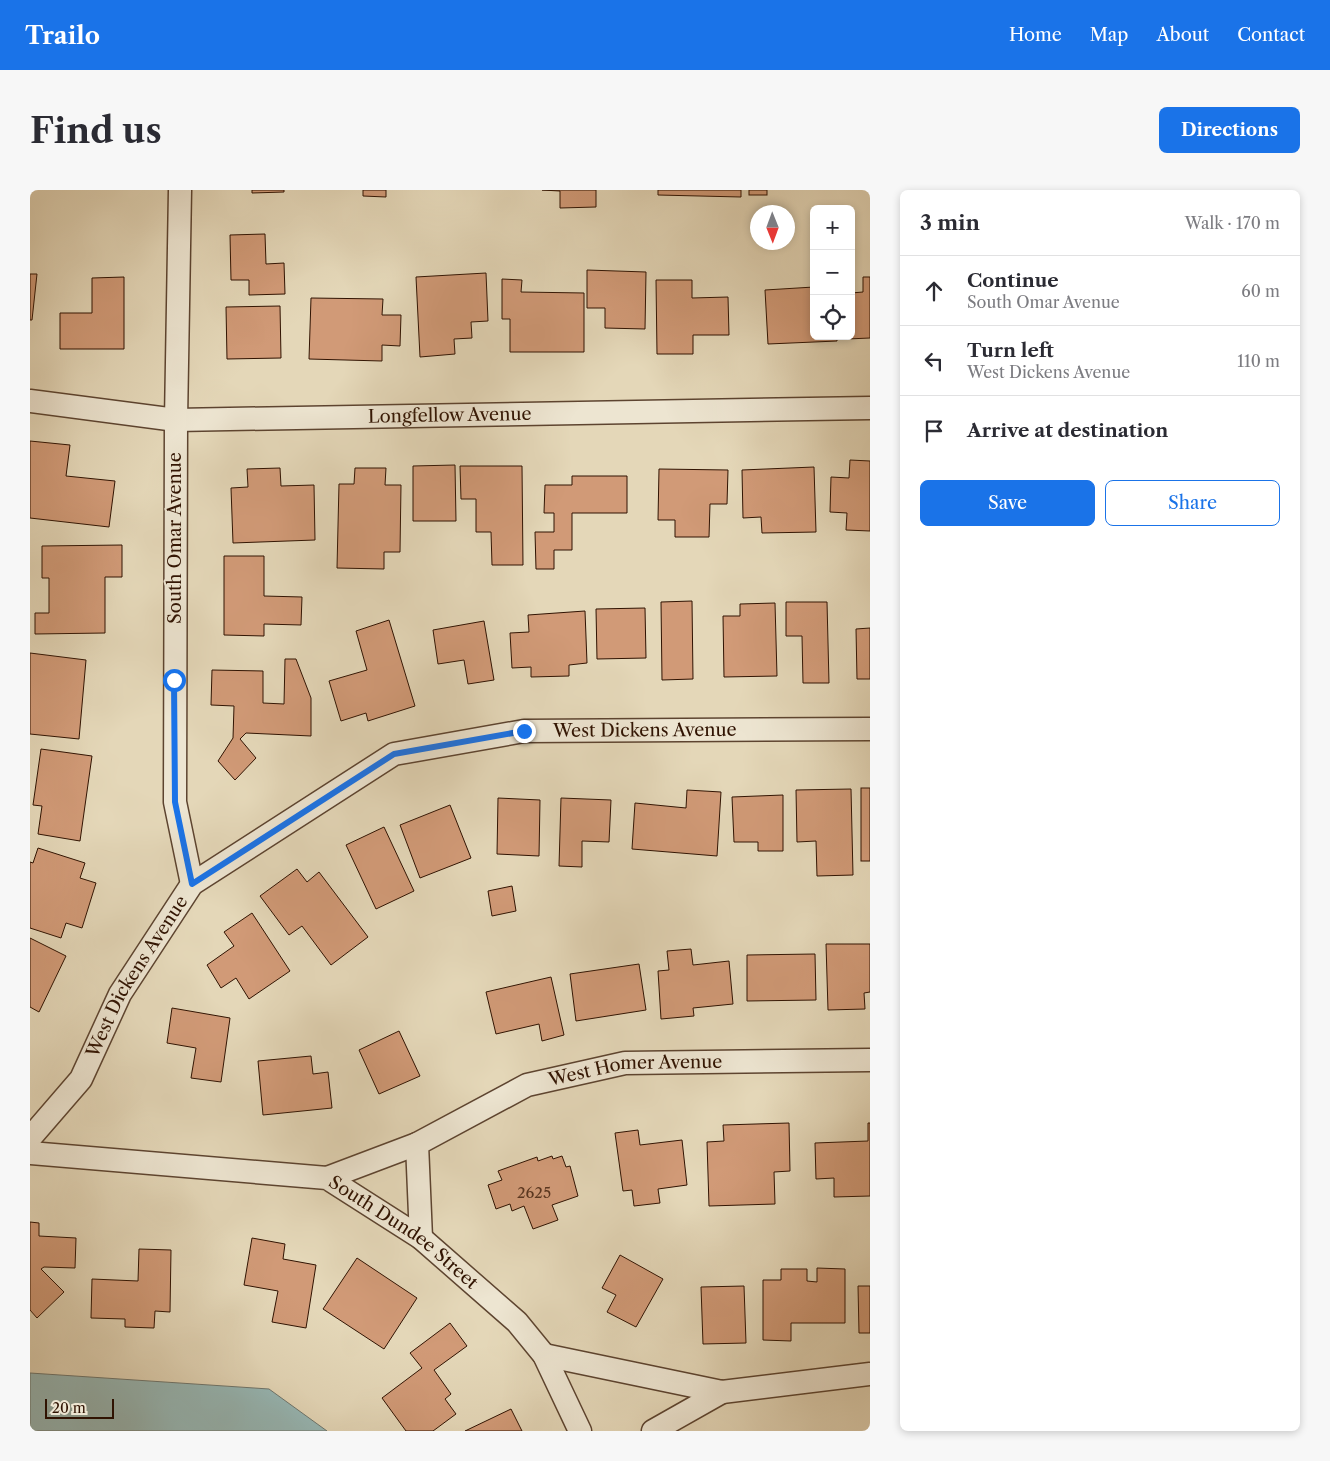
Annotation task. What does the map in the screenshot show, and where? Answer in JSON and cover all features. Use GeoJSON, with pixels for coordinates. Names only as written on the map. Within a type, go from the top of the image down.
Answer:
{"type":"FeatureCollection","features":[{"type":"Feature","properties":{"kind":"street","name":"South Omar Avenue"},"geometry":{"type":"LineString","coordinates":[[180,190],[176,420],[175,802],[192,884]]}},
{"type":"Feature","properties":{"kind":"street","name":"Longfellow Avenue"},"geometry":{"type":"LineString","coordinates":[[30,402],[176,420],[870,408]]}},
{"type":"Feature","properties":{"kind":"street","name":"West Dickens Avenue"},"geometry":{"type":"LineString","coordinates":[[30,1138],[81,1079],[120,994],[192,884],[394,754],[524,731],[870,729]]}},
{"type":"Feature","properties":{"kind":"street","name":"West Homer Avenue"},"geometry":{"type":"LineString","coordinates":[[327,1178],[417,1144],[527,1085],[625,1063],[870,1060]]}},
{"type":"Feature","properties":{"kind":"street"},"geometry":{"type":"LineString","coordinates":[[417,1144],[421,1238]]}},
{"type":"Feature","properties":{"kind":"street","name":"South Dundee Street"},"geometry":{"type":"LineString","coordinates":[[30,1154],[327,1178],[421,1238],[517,1322],[544,1355],[580,1431]]}},
{"type":"Feature","properties":{"kind":"street"},"geometry":{"type":"LineString","coordinates":[[544,1355],[722,1392],[870,1374]]}},
{"type":"Feature","properties":{"kind":"street"},"geometry":{"type":"LineString","coordinates":[[653,1431],[722,1392]]}},
{"type":"Feature","properties":{"kind":"water"},"geometry":{"type":"Polygon","coordinates":[[[30,1373],[269,1389],[327,1431],[30,1431],[30,1373]]]}},
{"type":"Feature","properties":{"kind":"building"},"geometry":{"type":"Polygon","coordinates":[[[252,190],[284,190],[284,192],[252,193],[252,190]]]}},
{"type":"Feature","properties":{"kind":"building"},"geometry":{"type":"Polygon","coordinates":[[[363,190],[386,190],[386,197],[363,196],[363,190]]]}},
{"type":"Feature","properties":{"kind":"building"},"geometry":{"type":"Polygon","coordinates":[[[542,190],[596,190],[596,207],[560,208],[560,191],[542,190]]]}},
{"type":"Feature","properties":{"kind":"building"},"geometry":{"type":"Polygon","coordinates":[[[658,190],[741,190],[741,197],[658,195],[658,190]]]}},
{"type":"Feature","properties":{"kind":"building"},"geometry":{"type":"Polygon","coordinates":[[[749,190],[767,190],[767,195],[749,195],[749,190]]]}},
{"type":"Feature","properties":{"kind":"building"},"geometry":{"type":"Polygon","coordinates":[[[265,234],[266,264],[284,263],[285,294],[249,295],[249,280],[231,280],[230,235],[265,234]]]}},
{"type":"Feature","properties":{"kind":"building"},"geometry":{"type":"Polygon","coordinates":[[[587,270],[646,272],[645,329],[605,328],[605,308],[587,308],[587,270]]]}},
{"type":"Feature","properties":{"kind":"building"},"geometry":{"type":"Polygon","coordinates":[[[486,273],[488,321],[471,322],[472,338],[454,339],[455,354],[420,357],[416,277],[486,273]]]}},
{"type":"Feature","properties":{"kind":"building"},"geometry":{"type":"Polygon","coordinates":[[[30,274],[37,274],[32,320],[30,320],[30,274]]]}},
{"type":"Feature","properties":{"kind":"building"},"geometry":{"type":"Polygon","coordinates":[[[124,277],[124,349],[60,349],[60,313],[92,313],[92,278],[124,277]]]}},
{"type":"Feature","properties":{"kind":"building"},"geometry":{"type":"Polygon","coordinates":[[[863,277],[870,277],[870,338],[855,339],[855,293],[863,292],[863,277]]]}},
{"type":"Feature","properties":{"kind":"building"},"geometry":{"type":"Polygon","coordinates":[[[502,279],[522,280],[521,292],[584,293],[584,352],[510,352],[510,319],[502,319],[502,279]]]}},
{"type":"Feature","properties":{"kind":"building"},"geometry":{"type":"Polygon","coordinates":[[[656,280],[692,280],[692,298],[728,297],[729,335],[693,335],[693,354],[657,354],[656,280]]]}},
{"type":"Feature","properties":{"kind":"building"},"geometry":{"type":"Polygon","coordinates":[[[810,287],[810,340],[837,341],[768,344],[765,290],[810,287]]]}},
{"type":"Feature","properties":{"kind":"building"},"geometry":{"type":"Polygon","coordinates":[[[311,298],[383,299],[382,315],[401,315],[400,346],[382,345],[382,361],[309,359],[311,298]]]}},
{"type":"Feature","properties":{"kind":"building"},"geometry":{"type":"Polygon","coordinates":[[[280,306],[281,358],[227,359],[226,307],[280,306]]]}},
{"type":"Feature","properties":{"kind":"building"},"geometry":{"type":"Polygon","coordinates":[[[30,441],[70,445],[66,476],[115,481],[109,527],[30,518],[30,441]]]}},
{"type":"Feature","properties":{"kind":"building"},"geometry":{"type":"Polygon","coordinates":[[[850,460],[870,461],[870,531],[846,530],[847,513],[830,512],[831,477],[849,478],[850,460]]]}},
{"type":"Feature","properties":{"kind":"building"},"geometry":{"type":"Polygon","coordinates":[[[455,465],[456,521],[413,521],[413,466],[455,465]]]}},
{"type":"Feature","properties":{"kind":"building"},"geometry":{"type":"Polygon","coordinates":[[[460,466],[522,466],[523,565],[492,565],[491,532],[476,532],[476,499],[461,499],[460,466]]]}},
{"type":"Feature","properties":{"kind":"building"},"geometry":{"type":"Polygon","coordinates":[[[814,467],[816,532],[762,533],[761,517],[743,518],[742,470],[814,467]]]}},
{"type":"Feature","properties":{"kind":"building"},"geometry":{"type":"Polygon","coordinates":[[[280,468],[281,486],[314,485],[315,540],[233,543],[231,488],[248,487],[247,469],[280,468]]]}},
{"type":"Feature","properties":{"kind":"building"},"geometry":{"type":"Polygon","coordinates":[[[355,468],[386,468],[385,485],[401,485],[400,552],[384,552],[384,569],[337,568],[339,484],[354,484],[355,468]]]}},
{"type":"Feature","properties":{"kind":"building"},"geometry":{"type":"Polygon","coordinates":[[[659,469],[728,470],[727,504],[710,504],[709,537],[675,537],[675,520],[658,520],[659,469]]]}},
{"type":"Feature","properties":{"kind":"building"},"geometry":{"type":"Polygon","coordinates":[[[572,476],[627,476],[627,513],[572,513],[572,550],[554,550],[554,569],[536,569],[535,532],[554,532],[554,513],[544,513],[545,485],[572,485],[572,476]]]}},
{"type":"Feature","properties":{"kind":"building"},"geometry":{"type":"Polygon","coordinates":[[[122,545],[122,577],[105,577],[105,633],[35,634],[35,613],[49,613],[49,578],[42,578],[42,546],[122,545]]]}},
{"type":"Feature","properties":{"kind":"building"},"geometry":{"type":"Polygon","coordinates":[[[224,556],[264,556],[264,596],[302,597],[301,625],[264,624],[264,636],[224,635],[224,556]]]}},
{"type":"Feature","properties":{"kind":"building"},"geometry":{"type":"Polygon","coordinates":[[[692,601],[693,679],[662,680],[661,602],[692,601]]]}},
{"type":"Feature","properties":{"kind":"building"},"geometry":{"type":"Polygon","coordinates":[[[786,602],[827,602],[829,683],[803,683],[802,636],[786,636],[786,602]]]}},
{"type":"Feature","properties":{"kind":"building"},"geometry":{"type":"Polygon","coordinates":[[[775,603],[777,676],[724,677],[723,616],[740,616],[740,604],[775,603]]]}},
{"type":"Feature","properties":{"kind":"building"},"geometry":{"type":"Polygon","coordinates":[[[645,608],[646,658],[597,659],[596,609],[645,608]]]}},
{"type":"Feature","properties":{"kind":"building"},"geometry":{"type":"Polygon","coordinates":[[[585,611],[587,663],[569,665],[569,676],[531,677],[531,667],[512,668],[510,633],[529,632],[528,615],[585,611]]]}},
{"type":"Feature","properties":{"kind":"building"},"geometry":{"type":"Polygon","coordinates":[[[389,620],[415,706],[368,721],[366,713],[341,721],[329,681],[367,670],[356,631],[389,620]]]}},
{"type":"Feature","properties":{"kind":"building"},"geometry":{"type":"Polygon","coordinates":[[[484,621],[494,680],[468,684],[464,660],[438,664],[433,630],[484,621]]]}},
{"type":"Feature","properties":{"kind":"building"},"geometry":{"type":"Polygon","coordinates":[[[870,628],[870,679],[857,679],[856,629],[870,628]]]}},
{"type":"Feature","properties":{"kind":"building"},"geometry":{"type":"Polygon","coordinates":[[[30,653],[86,660],[79,739],[30,734],[30,653]]]}},
{"type":"Feature","properties":{"kind":"building"},"geometry":{"type":"Polygon","coordinates":[[[285,659],[296,659],[311,698],[311,736],[246,733],[240,739],[256,758],[235,780],[218,761],[233,738],[234,706],[211,705],[212,670],[263,671],[263,703],[284,704],[285,659]]]}},
{"type":"Feature","properties":{"kind":"building"},"geometry":{"type":"Polygon","coordinates":[[[41,749],[92,756],[80,841],[38,834],[42,806],[33,805],[41,749]]]}},
{"type":"Feature","properties":{"kind":"building"},"geometry":{"type":"Polygon","coordinates":[[[861,788],[870,788],[870,861],[861,861],[861,788]]]}},
{"type":"Feature","properties":{"kind":"building"},"geometry":{"type":"Polygon","coordinates":[[[851,789],[853,875],[817,876],[816,841],[797,842],[796,790],[851,789]]]}},
{"type":"Feature","properties":{"kind":"building"},"geometry":{"type":"Polygon","coordinates":[[[687,790],[721,792],[717,856],[632,849],[635,803],[686,808],[687,790]]]}},
{"type":"Feature","properties":{"kind":"building"},"geometry":{"type":"Polygon","coordinates":[[[783,795],[783,851],[758,851],[758,842],[734,842],[732,797],[783,795]]]}},
{"type":"Feature","properties":{"kind":"building"},"geometry":{"type":"Polygon","coordinates":[[[498,798],[540,800],[539,856],[497,854],[498,798]]]}},
{"type":"Feature","properties":{"kind":"building"},"geometry":{"type":"Polygon","coordinates":[[[561,798],[611,800],[609,842],[582,841],[582,867],[559,866],[561,798]]]}},
{"type":"Feature","properties":{"kind":"building"},"geometry":{"type":"Polygon","coordinates":[[[450,805],[471,858],[420,878],[400,825],[450,805]]]}},
{"type":"Feature","properties":{"kind":"building"},"geometry":{"type":"Polygon","coordinates":[[[384,827],[414,891],[376,909],[346,845],[384,827]]]}},
{"type":"Feature","properties":{"kind":"building"},"geometry":{"type":"Polygon","coordinates":[[[38,848],[85,863],[80,878],[96,883],[82,928],[66,923],[61,938],[30,928],[30,862],[33,863],[38,848]]]}},
{"type":"Feature","properties":{"kind":"building"},"geometry":{"type":"Polygon","coordinates":[[[297,869],[307,882],[319,872],[368,937],[331,965],[302,926],[289,935],[260,896],[297,869]]]}},
{"type":"Feature","properties":{"kind":"building"},"geometry":{"type":"Polygon","coordinates":[[[512,886],[516,911],[492,916],[488,891],[512,886]]]}},
{"type":"Feature","properties":{"kind":"building"},"geometry":{"type":"Polygon","coordinates":[[[252,913],[290,971],[249,999],[236,978],[221,988],[207,965],[234,946],[224,932],[252,913]]]}},
{"type":"Feature","properties":{"kind":"building"},"geometry":{"type":"Polygon","coordinates":[[[30,938],[66,956],[39,1012],[30,1007],[30,938]]]}},
{"type":"Feature","properties":{"kind":"building"},"geometry":{"type":"Polygon","coordinates":[[[826,944],[870,944],[870,992],[864,993],[865,1009],[828,1010],[826,944]]]}},
{"type":"Feature","properties":{"kind":"building"},"geometry":{"type":"Polygon","coordinates":[[[691,949],[693,965],[729,961],[733,1004],[693,1008],[694,1016],[661,1019],[658,971],[669,970],[667,951],[691,949]]]}},
{"type":"Feature","properties":{"kind":"building"},"geometry":{"type":"Polygon","coordinates":[[[815,954],[816,1000],[747,1001],[747,955],[815,954]]]}},
{"type":"Feature","properties":{"kind":"building"},"geometry":{"type":"Polygon","coordinates":[[[639,964],[646,1010],[576,1021],[570,974],[639,964]]]}},
{"type":"Feature","properties":{"kind":"building"},"geometry":{"type":"Polygon","coordinates":[[[551,977],[564,1035],[542,1041],[539,1024],[496,1034],[486,992],[551,977]]]}},
{"type":"Feature","properties":{"kind":"building"},"geometry":{"type":"Polygon","coordinates":[[[172,1008],[230,1018],[221,1082],[191,1078],[196,1048],[167,1043],[172,1008]]]}},
{"type":"Feature","properties":{"kind":"building"},"geometry":{"type":"Polygon","coordinates":[[[399,1031],[420,1076],[379,1094],[359,1050],[399,1031]]]}},
{"type":"Feature","properties":{"kind":"building"},"geometry":{"type":"Polygon","coordinates":[[[311,1056],[313,1074],[328,1072],[332,1108],[263,1115],[258,1061],[311,1056]]]}},
{"type":"Feature","properties":{"kind":"building"},"geometry":{"type":"Polygon","coordinates":[[[789,1123],[790,1171],[774,1172],[775,1204],[709,1206],[707,1142],[724,1141],[723,1125],[789,1123]]]}},
{"type":"Feature","properties":{"kind":"building"},"geometry":{"type":"Polygon","coordinates":[[[868,1123],[870,1123],[870,1196],[834,1197],[834,1178],[816,1179],[815,1143],[868,1141],[868,1123]]]}},
{"type":"Feature","properties":{"kind":"building"},"geometry":{"type":"Polygon","coordinates":[[[638,1130],[640,1145],[682,1140],[687,1185],[658,1189],[660,1203],[634,1206],[632,1190],[623,1191],[615,1133],[638,1130]]]}},
{"type":"Feature","properties":{"kind":"building"},"geometry":{"type":"Polygon","coordinates":[[[552,1156],[553,1159],[562,1156],[566,1167],[570,1166],[578,1196],[552,1205],[558,1220],[533,1229],[524,1206],[512,1211],[510,1204],[496,1209],[488,1185],[502,1180],[498,1171],[537,1157],[538,1161],[552,1156]]]}},
{"type":"Feature","properties":{"kind":"building"},"geometry":{"type":"Polygon","coordinates":[[[30,1222],[39,1223],[39,1236],[76,1238],[75,1268],[44,1267],[41,1269],[64,1292],[37,1318],[30,1310],[30,1222]]]}},
{"type":"Feature","properties":{"kind":"building"},"geometry":{"type":"Polygon","coordinates":[[[252,1238],[285,1244],[283,1259],[316,1265],[306,1328],[272,1322],[278,1291],[244,1285],[252,1238]]]}},
{"type":"Feature","properties":{"kind":"building"},"geometry":{"type":"Polygon","coordinates":[[[139,1249],[171,1250],[170,1312],[155,1311],[154,1328],[125,1327],[125,1319],[91,1318],[92,1279],[138,1281],[139,1249]]]}},
{"type":"Feature","properties":{"kind":"building"},"geometry":{"type":"Polygon","coordinates":[[[620,1255],[663,1279],[636,1327],[607,1312],[616,1295],[602,1288],[620,1255]]]}},
{"type":"Feature","properties":{"kind":"building"},"geometry":{"type":"Polygon","coordinates":[[[357,1258],[417,1298],[384,1349],[323,1309],[357,1258]]]}},
{"type":"Feature","properties":{"kind":"building"},"geometry":{"type":"Polygon","coordinates":[[[817,1268],[845,1269],[845,1323],[791,1323],[791,1341],[763,1340],[763,1280],[781,1280],[781,1269],[807,1269],[807,1281],[817,1282],[817,1268]]]}},
{"type":"Feature","properties":{"kind":"building"},"geometry":{"type":"Polygon","coordinates":[[[744,1286],[746,1343],[703,1344],[701,1287],[744,1286]]]}},
{"type":"Feature","properties":{"kind":"building"},"geometry":{"type":"Polygon","coordinates":[[[858,1286],[870,1286],[870,1333],[859,1333],[858,1286]]]}},
{"type":"Feature","properties":{"kind":"building"},"geometry":{"type":"Polygon","coordinates":[[[450,1323],[467,1346],[434,1370],[451,1394],[445,1399],[456,1414],[433,1431],[406,1431],[382,1398],[422,1368],[410,1353],[450,1323]]]}},
{"type":"Feature","properties":{"kind":"building"},"geometry":{"type":"Polygon","coordinates":[[[511,1409],[522,1431],[465,1431],[511,1409]]]}},
{"type":"Feature","properties":{"kind":"route"},"geometry":{"type":"LineString","coordinates":[[174,680],[175,802],[192,884],[394,754],[524,731]]}}]}
